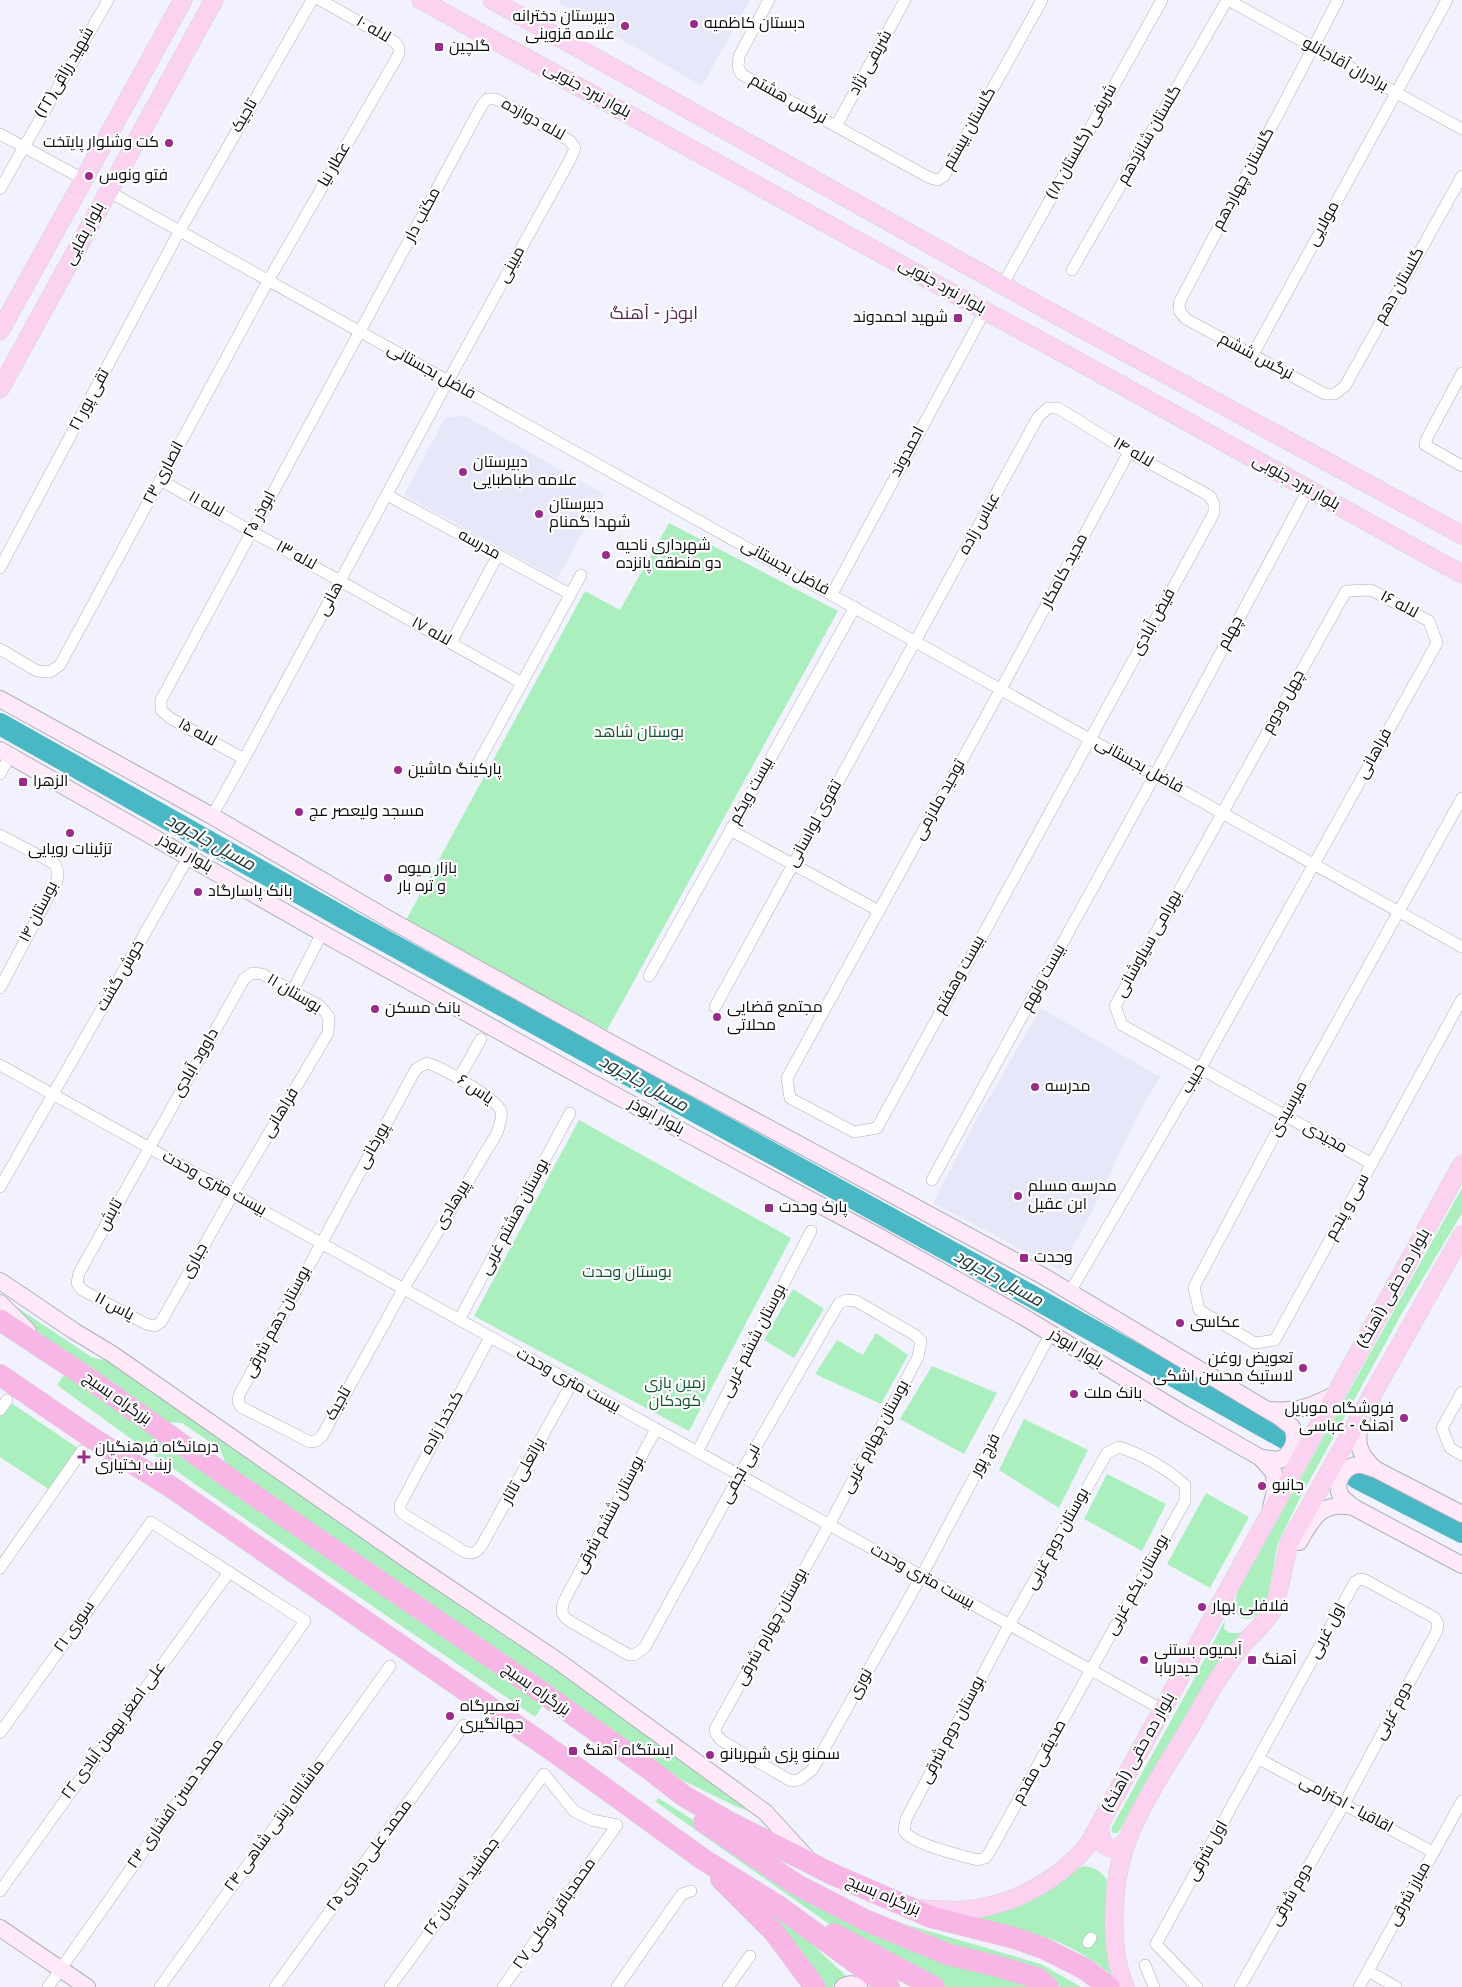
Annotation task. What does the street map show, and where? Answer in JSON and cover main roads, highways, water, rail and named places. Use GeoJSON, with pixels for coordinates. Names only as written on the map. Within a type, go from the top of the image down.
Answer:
{"type":"FeatureCollection","features":[{"type":"Feature","properties":{"kind":"highway","name":"بزرگراه بسیج"},"geometry":{"type":"LineString","coordinates":[[0,1320],[94,1382],[236,1483],[540,1691],[684,1796],[814,1865],[931,1918],[1011,1937],[1043,1948],[1085,1970],[1109,1987]]}},
{"type":"Feature","properties":{"kind":"highway"},"geometry":{"type":"LineString","coordinates":[[0,1375],[92,1438],[172,1487],[571,1763],[704,1860],[778,1906],[889,1987]]}},
{"type":"Feature","properties":{"kind":"highway"},"geometry":{"type":"LineString","coordinates":[[648,1768],[688,1812],[813,1894],[916,1942],[947,1954],[1026,1974],[1037,1978],[1048,1987]]}},
{"type":"Feature","properties":{"kind":"highway"},"geometry":{"type":"LineString","coordinates":[[704,1860],[774,1932],[815,1987]]}},
{"type":"Feature","properties":{"kind":"highway"},"geometry":{"type":"LineString","coordinates":[[778,1906],[934,1987]]}},
{"type":"Feature","properties":{"kind":"main road","name":"بلوار بقایی"},"geometry":{"type":"LineString","coordinates":[[0,331],[184,0]]}},
{"type":"Feature","properties":{"kind":"main road","name":"بلوار بقایی"},"geometry":{"type":"LineString","coordinates":[[0,389],[214,0]]}},
{"type":"Feature","properties":{"kind":"main road","name":"بلوار نبرد جنوبی"},"geometry":{"type":"LineString","coordinates":[[421,0],[1070,356],[1462,574]]}},
{"type":"Feature","properties":{"kind":"main road","name":"بلوار نبرد جنوبی"},"geometry":{"type":"LineString","coordinates":[[492,0],[1003,284],[1462,535]]}},
{"type":"Feature","properties":{"kind":"main road"},"geometry":{"type":"LineString","coordinates":[[83,179],[108,191]]}},
{"type":"Feature","properties":{"kind":"main road"},"geometry":{"type":"LineString","coordinates":[[0,699],[212,816],[392,921],[611,1043],[926,1212],[1070,1292],[1285,1421],[1292,1427],[1295,1434],[1295,1442],[1291,1451],[1280,1460],[1261,1458]]}},
{"type":"Feature","properties":{"kind":"main road","name":"بلوار ابوذر"},"geometry":{"type":"LineString","coordinates":[[5,752],[322,933],[595,1085],[878,1236],[1050,1333],[1261,1458],[1274,1473],[1275,1490],[1271,1510]]}},
{"type":"Feature","properties":{"kind":"main road","name":"بلوار ده حقی (آهنگ)"},"geometry":{"type":"LineString","coordinates":[[913,1909],[965,1910],[1010,1899],[1036,1888],[1059,1873],[1080,1855],[1088,1845],[1462,1164]]}},
{"type":"Feature","properties":{"kind":"main road","name":"بلوار ده حقی (آهنگ)"},"geometry":{"type":"LineString","coordinates":[[1125,1987],[1116,1950],[1115,1926],[1118,1881],[1128,1839],[1144,1806],[1219,1678],[1236,1652],[1271,1614],[1275,1606],[1289,1543],[1462,1235]]}},
{"type":"Feature","properties":{"kind":"main road"},"geometry":{"type":"LineString","coordinates":[[0,1281],[112,1354],[412,1563],[558,1661],[765,1812],[814,1865]]}},
{"type":"Feature","properties":{"kind":"main road"},"geometry":{"type":"LineString","coordinates":[[0,1303],[55,1357]]}},
{"type":"Feature","properties":{"kind":"main road"},"geometry":{"type":"LineString","coordinates":[[1266,1410],[1293,1411],[1302,1409],[1336,1394]]}},
{"type":"Feature","properties":{"kind":"main road"},"geometry":{"type":"LineString","coordinates":[[1364,1411],[1358,1438],[1359,1450],[1375,1469]]}},
{"type":"Feature","properties":{"kind":"main road"},"geometry":{"type":"LineString","coordinates":[[1462,1514],[1375,1469],[1360,1465],[1350,1467],[1342,1475],[1339,1488],[1342,1497],[1353,1507],[1462,1565]]}},
{"type":"Feature","properties":{"kind":"main road"},"geometry":{"type":"LineString","coordinates":[[1284,1568],[1314,1517],[1329,1507],[1339,1504],[1353,1507]]}},
{"type":"Feature","properties":{"kind":"main road"},"geometry":{"type":"LineString","coordinates":[[1100,1824],[1100,1837],[1106,1846],[1111,1849],[1123,1845],[1128,1839]]}},
{"type":"Feature","properties":{"kind":"main road"},"geometry":{"type":"LineString","coordinates":[[0,1928],[87,1987]]}},
{"type":"Feature","properties":{"kind":"main road"},"geometry":{"type":"LineString","coordinates":[[844,1987],[847,1984],[852,1984],[859,1987]]}},
{"type":"Feature","properties":{"kind":"waterway","name":"مسیل جاجرود"},"geometry":{"type":"LineString","coordinates":[[0,724],[349,921],[1033,1297],[1288,1440]]}},
{"type":"Feature","properties":{"kind":"waterway","name":"مسیل جاجرود"},"geometry":{"type":"LineString","coordinates":[[1357,1478],[1462,1532]]}},
{"type":"Feature","properties":{"kind":"place","name":"دبستان کاظمیه"},"geometry":{"type":"Point","coordinates":[694,24]}},
{"type":"Feature","properties":{"kind":"place","name":"دبیرستان دخترانه علامه قزوینی"},"geometry":{"type":"Point","coordinates":[625,26]}},
{"type":"Feature","properties":{"kind":"place","name":"گلچین"},"geometry":{"type":"Point","coordinates":[439,47]}},
{"type":"Feature","properties":{"kind":"place","name":"کت وشلوار پایتخت"},"geometry":{"type":"Point","coordinates":[169,143]}},
{"type":"Feature","properties":{"kind":"place","name":"فتو ونوس"},"geometry":{"type":"Point","coordinates":[89,176]}},
{"type":"Feature","properties":{"kind":"place","name":"شهید احمدوند"},"geometry":{"type":"Point","coordinates":[958,318]}},
{"type":"Feature","properties":{"kind":"place","name":"دبیرستان علامه طباطبایی"},"geometry":{"type":"Point","coordinates":[463,472]}},
{"type":"Feature","properties":{"kind":"place","name":"دبیرستان شهدا گمنام"},"geometry":{"type":"Point","coordinates":[539,514]}},
{"type":"Feature","properties":{"kind":"place","name":"شهرداری ناحیه دو منطقه پانزده"},"geometry":{"type":"Point","coordinates":[606,555]}},
{"type":"Feature","properties":{"kind":"place","name":"پارکینگ ماشین"},"geometry":{"type":"Point","coordinates":[398,770]}},
{"type":"Feature","properties":{"kind":"place","name":"الزهرا"},"geometry":{"type":"Point","coordinates":[23,782]}},
{"type":"Feature","properties":{"kind":"place","name":"مسجد ولیعصر عج"},"geometry":{"type":"Point","coordinates":[299,812]}},
{"type":"Feature","properties":{"kind":"place","name":"تزئینات رویایی"},"geometry":{"type":"Point","coordinates":[70,833]}},
{"type":"Feature","properties":{"kind":"place","name":"بازار میوه و تره بار"},"geometry":{"type":"Point","coordinates":[388,878]}},
{"type":"Feature","properties":{"kind":"place","name":"بانک پاسارگاد"},"geometry":{"type":"Point","coordinates":[198,892]}},
{"type":"Feature","properties":{"kind":"place","name":"بانک مسکن"},"geometry":{"type":"Point","coordinates":[375,1009]}},
{"type":"Feature","properties":{"kind":"place","name":"مجتمع قضایی محلاتی"},"geometry":{"type":"Point","coordinates":[717,1017]}},
{"type":"Feature","properties":{"kind":"place","name":"مدرسه"},"geometry":{"type":"Point","coordinates":[1035,1087]}},
{"type":"Feature","properties":{"kind":"place","name":"مدرسه مسلم ابن عقیل"},"geometry":{"type":"Point","coordinates":[1018,1196]}},
{"type":"Feature","properties":{"kind":"place","name":"پارک وحدت"},"geometry":{"type":"Point","coordinates":[769,1208]}},
{"type":"Feature","properties":{"kind":"place","name":"وحدت"},"geometry":{"type":"Point","coordinates":[1024,1258]}},
{"type":"Feature","properties":{"kind":"place","name":"عکاسى"},"geometry":{"type":"Point","coordinates":[1180,1323]}},
{"type":"Feature","properties":{"kind":"place","name":"تعویض روغن لاستیک محسن اشکی"},"geometry":{"type":"Point","coordinates":[1303,1368]}},
{"type":"Feature","properties":{"kind":"place","name":"بانک ملت"},"geometry":{"type":"Point","coordinates":[1074,1394]}},
{"type":"Feature","properties":{"kind":"place","name":"فروشگاه موبایل آهنگ - عباسی"},"geometry":{"type":"Point","coordinates":[1404,1418]}},
{"type":"Feature","properties":{"kind":"place","name":"درمانگاه فرهنگیان زینب بختیاری"},"geometry":{"type":"Point","coordinates":[84,1457]}},
{"type":"Feature","properties":{"kind":"place","name":"جانبو"},"geometry":{"type":"Point","coordinates":[1262,1486]}},
{"type":"Feature","properties":{"kind":"place","name":"فلافلی بهار"},"geometry":{"type":"Point","coordinates":[1202,1607]}},
{"type":"Feature","properties":{"kind":"place","name":"آبمیوه بستنی حیدربابا"},"geometry":{"type":"Point","coordinates":[1144,1660]}},
{"type":"Feature","properties":{"kind":"place","name":"آهنگ"},"geometry":{"type":"Point","coordinates":[1252,1660]}},
{"type":"Feature","properties":{"kind":"place","name":"تعمیرگاه جهانگیری"},"geometry":{"type":"Point","coordinates":[450,1716]}},
{"type":"Feature","properties":{"kind":"place","name":"ایستگاه آهنگ"},"geometry":{"type":"Point","coordinates":[573,1751]}},
{"type":"Feature","properties":{"kind":"place","name":"سمنو پزی شهربانو"},"geometry":{"type":"Point","coordinates":[710,1755]}},
{"type":"Feature","properties":{"kind":"district","name":"ابوذر - آهنگ"},"geometry":{"type":"Point","coordinates":[654,314]}},
{"type":"Feature","properties":{"kind":"park label","name":"بوستان شاهد"},"geometry":{"type":"Point","coordinates":[639,733]}},
{"type":"Feature","properties":{"kind":"park label","name":"بوستان وحدت"},"geometry":{"type":"Point","coordinates":[627,1273]}},
{"type":"Feature","properties":{"kind":"park label","name":"زمین بازی کودکان"},"geometry":{"type":"Point","coordinates":[675,1393]}}]}
